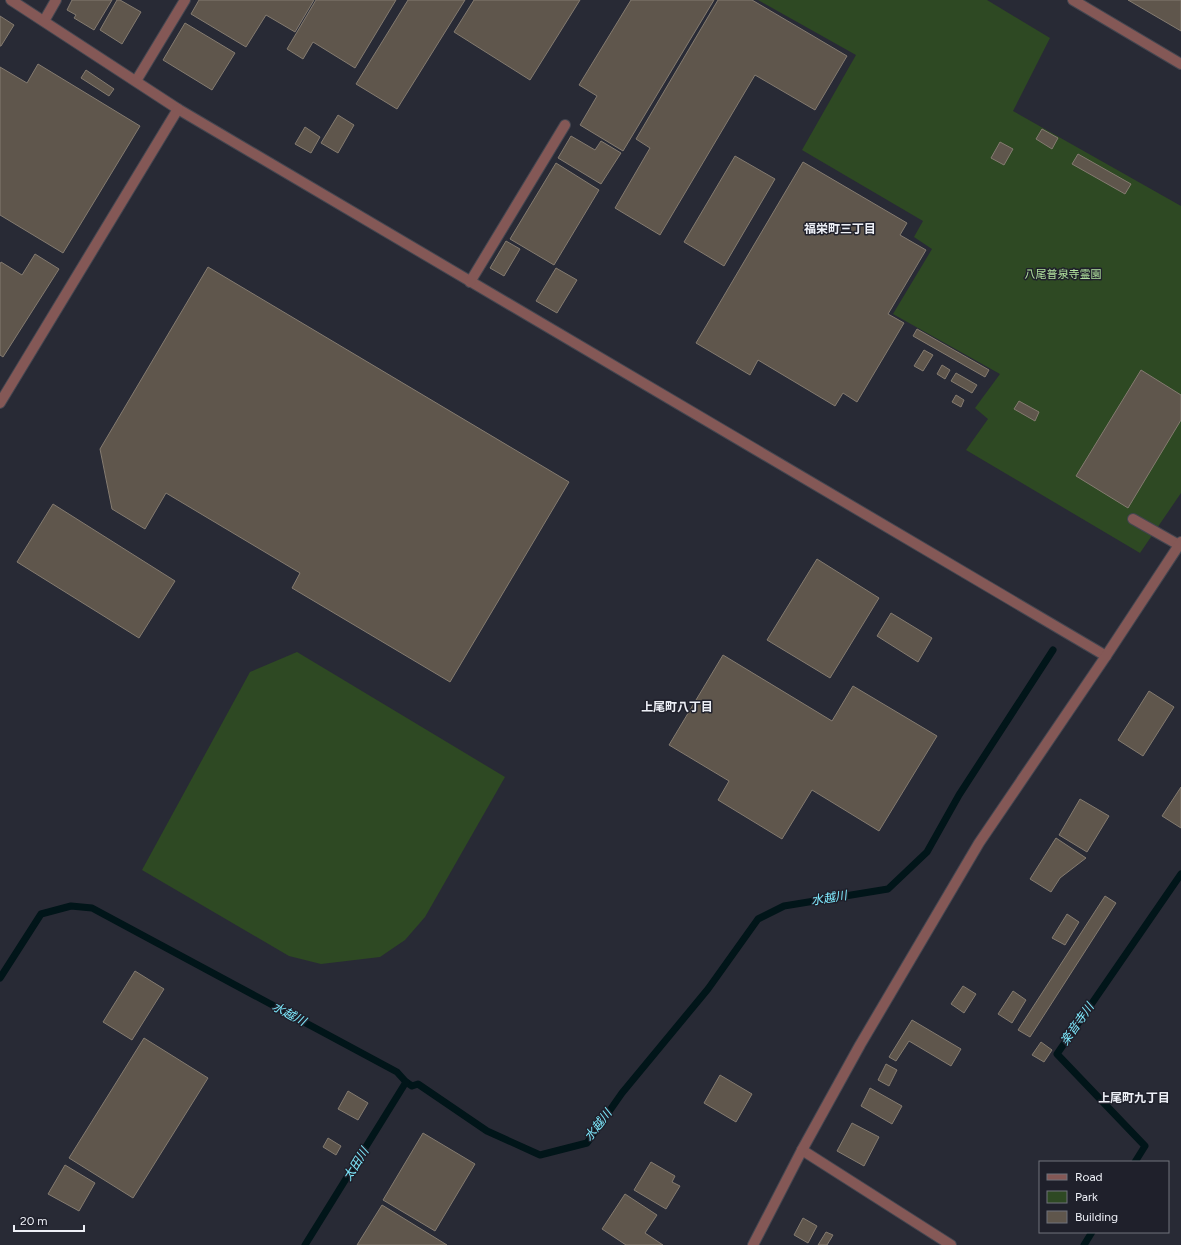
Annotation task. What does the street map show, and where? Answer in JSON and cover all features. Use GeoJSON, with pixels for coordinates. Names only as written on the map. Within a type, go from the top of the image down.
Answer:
{"type":"FeatureCollection","features":[{"type":"Feature","properties":{"kind":"street"},"geometry":{"type":"LineString","coordinates":[[11,0],[178,109],[1106,656]]}},
{"type":"Feature","properties":{"kind":"street"},"geometry":{"type":"LineString","coordinates":[[44,21],[56,0]]}},
{"type":"Feature","properties":{"kind":"street"},"geometry":{"type":"LineString","coordinates":[[136,81],[185,0]]}},
{"type":"Feature","properties":{"kind":"street"},"geometry":{"type":"LineString","coordinates":[[1073,0],[1181,64]]}},
{"type":"Feature","properties":{"kind":"street"},"geometry":{"type":"LineString","coordinates":[[0,403],[178,109]]}},
{"type":"Feature","properties":{"kind":"street"},"geometry":{"type":"LineString","coordinates":[[470,282],[565,125]]}},
{"type":"Feature","properties":{"kind":"street"},"geometry":{"type":"LineString","coordinates":[[753,1245],[802,1150],[860,1045],[979,843],[1180,544],[1133,519]]}},
{"type":"Feature","properties":{"kind":"street"},"geometry":{"type":"LineString","coordinates":[[802,1150],[951,1245]]}},
{"type":"Feature","properties":{"kind":"green space","name":"八尾普泉寺霊園"},"geometry":{"type":"Polygon","coordinates":[[[758,0],[987,0],[1050,38],[1013,111],[1181,206],[1181,493],[1140,553],[966,450],[988,419],[975,408],[1000,374],[893,314],[932,249],[914,237],[923,221],[802,150],[856,55],[758,0]]]}},
{"type":"Feature","properties":{"kind":"green space"},"geometry":{"type":"Polygon","coordinates":[[[297,652],[505,777],[425,917],[405,940],[380,957],[321,964],[289,956],[142,870],[250,672],[297,652]]]}},
{"type":"Feature","properties":{"kind":"building"},"geometry":{"type":"Polygon","coordinates":[[[72,0],[112,0],[94,30],[74,18],[76,15],[67,10],[72,0]]]}},
{"type":"Feature","properties":{"kind":"building"},"geometry":{"type":"Polygon","coordinates":[[[117,0],[120,0],[141,12],[122,44],[100,30],[117,0]]]}},
{"type":"Feature","properties":{"kind":"building"},"geometry":{"type":"Polygon","coordinates":[[[199,0],[314,0],[295,32],[266,15],[246,47],[191,14],[199,0]]]}},
{"type":"Feature","properties":{"kind":"building"},"geometry":{"type":"Polygon","coordinates":[[[316,0],[396,0],[355,68],[313,42],[303,59],[287,49],[316,0]]]}},
{"type":"Feature","properties":{"kind":"building"},"geometry":{"type":"Polygon","coordinates":[[[408,0],[465,0],[397,109],[356,84],[408,0]]]}},
{"type":"Feature","properties":{"kind":"building"},"geometry":{"type":"Polygon","coordinates":[[[474,0],[580,0],[530,80],[454,32],[474,0]]]}},
{"type":"Feature","properties":{"kind":"building"},"geometry":{"type":"Polygon","coordinates":[[[631,0],[714,0],[623,151],[580,125],[597,96],[579,85],[631,0]]]}},
{"type":"Feature","properties":{"kind":"building"},"geometry":{"type":"Polygon","coordinates":[[[718,0],[752,0],[847,56],[815,110],[755,75],[660,235],[615,208],[650,148],[636,139],[718,0]]]}},
{"type":"Feature","properties":{"kind":"building"},"geometry":{"type":"Polygon","coordinates":[[[1128,0],[1181,0],[1181,31],[1128,0]]]}},
{"type":"Feature","properties":{"kind":"building"},"geometry":{"type":"Polygon","coordinates":[[[0,16],[14,25],[1,46],[0,46],[0,16]]]}},
{"type":"Feature","properties":{"kind":"building"},"geometry":{"type":"Polygon","coordinates":[[[185,23],[235,53],[212,90],[163,60],[185,23]]]}},
{"type":"Feature","properties":{"kind":"building"},"geometry":{"type":"Polygon","coordinates":[[[38,64],[140,126],[63,253],[0,215],[0,67],[27,83],[38,64]]]}},
{"type":"Feature","properties":{"kind":"building"},"geometry":{"type":"Polygon","coordinates":[[[86,70],[114,89],[109,96],[81,78],[86,70]]]}},
{"type":"Feature","properties":{"kind":"building"},"geometry":{"type":"Polygon","coordinates":[[[338,115],[354,125],[338,153],[321,143],[338,115]]]}},
{"type":"Feature","properties":{"kind":"building"},"geometry":{"type":"Polygon","coordinates":[[[305,127],[320,137],[311,153],[295,144],[305,127]]]}},
{"type":"Feature","properties":{"kind":"building"},"geometry":{"type":"Polygon","coordinates":[[[1042,129],[1058,138],[1052,149],[1036,139],[1042,129]]]}},
{"type":"Feature","properties":{"kind":"building"},"geometry":{"type":"Polygon","coordinates":[[[571,136],[595,150],[601,141],[621,153],[601,184],[558,158],[571,136]]]}},
{"type":"Feature","properties":{"kind":"building"},"geometry":{"type":"Polygon","coordinates":[[[1000,142],[1013,149],[1004,165],[991,158],[1000,142]]]}},
{"type":"Feature","properties":{"kind":"building"},"geometry":{"type":"Polygon","coordinates":[[[1078,154],[1131,184],[1125,194],[1072,164],[1078,154]]]}},
{"type":"Feature","properties":{"kind":"building"},"geometry":{"type":"Polygon","coordinates":[[[735,156],[775,179],[724,266],[684,242],[735,156]]]}},
{"type":"Feature","properties":{"kind":"building"},"geometry":{"type":"Polygon","coordinates":[[[803,162],[907,223],[900,235],[926,250],[888,314],[904,323],[857,402],[843,393],[835,406],[758,360],[750,375],[696,343],[803,162]]]}},
{"type":"Feature","properties":{"kind":"building"},"geometry":{"type":"Polygon","coordinates":[[[556,163],[599,190],[554,265],[510,239],[556,163]]]}},
{"type":"Feature","properties":{"kind":"building"},"geometry":{"type":"Polygon","coordinates":[[[506,241],[520,249],[504,276],[490,268],[506,241]]]}},
{"type":"Feature","properties":{"kind":"building"},"geometry":{"type":"Polygon","coordinates":[[[35,254],[59,269],[3,357],[0,355],[0,264],[1,262],[22,275],[35,254]]]}},
{"type":"Feature","properties":{"kind":"building"},"geometry":{"type":"Polygon","coordinates":[[[208,267],[569,482],[450,682],[292,588],[300,573],[166,493],[145,529],[112,509],[100,449],[208,267]]]}},
{"type":"Feature","properties":{"kind":"building"},"geometry":{"type":"Polygon","coordinates":[[[556,268],[577,280],[557,313],[536,301],[556,268]]]}},
{"type":"Feature","properties":{"kind":"building"},"geometry":{"type":"Polygon","coordinates":[[[917,329],[989,370],[985,377],[913,336],[917,329]]]}},
{"type":"Feature","properties":{"kind":"building"},"geometry":{"type":"Polygon","coordinates":[[[924,350],[933,355],[923,371],[914,366],[924,350]]]}},
{"type":"Feature","properties":{"kind":"building"},"geometry":{"type":"Polygon","coordinates":[[[942,365],[950,370],[945,379],[937,374],[942,365]]]}},
{"type":"Feature","properties":{"kind":"building"},"geometry":{"type":"Polygon","coordinates":[[[1141,370],[1181,395],[1181,420],[1128,508],[1076,476],[1141,370]]]}},
{"type":"Feature","properties":{"kind":"building"},"geometry":{"type":"Polygon","coordinates":[[[956,373],[977,385],[972,393],[951,381],[956,373]]]}},
{"type":"Feature","properties":{"kind":"building"},"geometry":{"type":"Polygon","coordinates":[[[956,395],[964,400],[961,407],[952,402],[956,395]]]}},
{"type":"Feature","properties":{"kind":"building"},"geometry":{"type":"Polygon","coordinates":[[[1019,401],[1039,412],[1035,421],[1014,409],[1019,401]]]}},
{"type":"Feature","properties":{"kind":"building"},"geometry":{"type":"Polygon","coordinates":[[[53,504],[175,581],[139,638],[17,562],[53,504]]]}},
{"type":"Feature","properties":{"kind":"building"},"geometry":{"type":"Polygon","coordinates":[[[817,559],[879,598],[830,678],[767,640],[817,559]]]}},
{"type":"Feature","properties":{"kind":"building"},"geometry":{"type":"Polygon","coordinates":[[[891,613],[932,638],[918,662],[877,636],[891,613]]]}},
{"type":"Feature","properties":{"kind":"building"},"geometry":{"type":"Polygon","coordinates":[[[723,655],[832,721],[853,686],[937,736],[879,831],[812,790],[782,839],[718,800],[729,781],[669,745],[723,655]]]}},
{"type":"Feature","properties":{"kind":"building"},"geometry":{"type":"Polygon","coordinates":[[[1149,691],[1174,707],[1143,756],[1118,740],[1149,691]]]}},
{"type":"Feature","properties":{"kind":"building"},"geometry":{"type":"Polygon","coordinates":[[[1181,787],[1181,828],[1162,816],[1181,787]]]}},
{"type":"Feature","properties":{"kind":"building"},"geometry":{"type":"Polygon","coordinates":[[[1080,799],[1109,816],[1087,852],[1059,835],[1080,799]]]}},
{"type":"Feature","properties":{"kind":"building"},"geometry":{"type":"Polygon","coordinates":[[[1056,838],[1086,858],[1060,878],[1051,892],[1030,879],[1056,838]]]}},
{"type":"Feature","properties":{"kind":"building"},"geometry":{"type":"Polygon","coordinates":[[[1105,896],[1116,903],[1030,1037],[1018,1030],[1105,896]]]}},
{"type":"Feature","properties":{"kind":"building"},"geometry":{"type":"Polygon","coordinates":[[[1067,914],[1079,922],[1065,945],[1052,938],[1067,914]]]}},
{"type":"Feature","properties":{"kind":"building"},"geometry":{"type":"Polygon","coordinates":[[[135,971],[164,989],[132,1040],[103,1022],[135,971]]]}},
{"type":"Feature","properties":{"kind":"building"},"geometry":{"type":"Polygon","coordinates":[[[963,986],[976,994],[964,1013],[951,1004],[963,986]]]}},
{"type":"Feature","properties":{"kind":"building"},"geometry":{"type":"Polygon","coordinates":[[[1013,991],[1026,1000],[1012,1023],[998,1014],[1013,991]]]}},
{"type":"Feature","properties":{"kind":"building"},"geometry":{"type":"Polygon","coordinates":[[[912,1020],[961,1049],[951,1066],[909,1041],[896,1061],[889,1057],[912,1020]]]}},
{"type":"Feature","properties":{"kind":"building"},"geometry":{"type":"Polygon","coordinates":[[[144,1038],[208,1078],[133,1198],[69,1158],[144,1038]]]}},
{"type":"Feature","properties":{"kind":"building"},"geometry":{"type":"Polygon","coordinates":[[[1041,1042],[1052,1050],[1044,1062],[1032,1055],[1041,1042]]]}},
{"type":"Feature","properties":{"kind":"building"},"geometry":{"type":"Polygon","coordinates":[[[886,1064],[897,1070],[889,1086],[878,1080],[886,1064]]]}},
{"type":"Feature","properties":{"kind":"building"},"geometry":{"type":"Polygon","coordinates":[[[720,1075],[752,1094],[736,1122],[704,1103],[720,1075]]]}},
{"type":"Feature","properties":{"kind":"building"},"geometry":{"type":"Polygon","coordinates":[[[870,1088],[902,1106],[892,1124],[861,1106],[870,1088]]]}},
{"type":"Feature","properties":{"kind":"building"},"geometry":{"type":"Polygon","coordinates":[[[348,1091],[368,1103],[358,1120],[338,1109],[348,1091]]]}},
{"type":"Feature","properties":{"kind":"building"},"geometry":{"type":"Polygon","coordinates":[[[852,1123],[879,1137],[864,1166],[837,1151],[852,1123]]]}},
{"type":"Feature","properties":{"kind":"building"},"geometry":{"type":"Polygon","coordinates":[[[423,1133],[475,1164],[435,1231],[383,1200],[423,1133]]]}},
{"type":"Feature","properties":{"kind":"building"},"geometry":{"type":"Polygon","coordinates":[[[328,1138],[341,1146],[336,1155],[323,1147],[328,1138]]]}},
{"type":"Feature","properties":{"kind":"building"},"geometry":{"type":"Polygon","coordinates":[[[651,1162],[675,1176],[672,1182],[680,1186],[666,1209],[634,1190],[651,1162]]]}},
{"type":"Feature","properties":{"kind":"building"},"geometry":{"type":"Polygon","coordinates":[[[65,1165],[95,1183],[79,1211],[48,1194],[65,1165]]]}},
{"type":"Feature","properties":{"kind":"building"},"geometry":{"type":"Polygon","coordinates":[[[625,1194],[657,1215],[645,1233],[663,1245],[626,1245],[602,1229],[625,1194]]]}},
{"type":"Feature","properties":{"kind":"building"},"geometry":{"type":"Polygon","coordinates":[[[382,1205],[447,1245],[357,1245],[382,1205]]]}},
{"type":"Feature","properties":{"kind":"building"},"geometry":{"type":"Polygon","coordinates":[[[803,1218],[817,1226],[808,1243],[794,1235],[803,1218]]]}},
{"type":"Feature","properties":{"kind":"building"},"geometry":{"type":"Polygon","coordinates":[[[826,1232],[833,1235],[827,1245],[818,1245],[826,1232]]]}},
{"type":"Feature","properties":{"kind":"waterway","name":"水越川"},"geometry":{"type":"LineString","coordinates":[[0,978],[41,914],[71,906],[92,908],[397,1072],[412,1086],[418,1084],[487,1131],[540,1155],[587,1143],[622,1093],[708,989],[758,919],[784,906],[888,889],[927,852],[959,795],[1053,650]]}},
{"type":"Feature","properties":{"kind":"waterway","name":"楽音寺川"},"geometry":{"type":"LineString","coordinates":[[1136,1161],[1145,1146],[1057,1054],[1181,874]]}},
{"type":"Feature","properties":{"kind":"waterway","name":"太田川"},"geometry":{"type":"LineString","coordinates":[[305,1245],[406,1082]]}},
{"type":"Feature","properties":{"kind":"waterway","name":"楽音寺川"},"geometry":{"type":"LineString","coordinates":[[1084,1245],[1091,1233]]}},
{"type":"Feature","properties":{"kind":"district","name":"福栄町三丁目"},"geometry":{"type":"Point","coordinates":[840,229]}},
{"type":"Feature","properties":{"kind":"district","name":"上尾町八丁目"},"geometry":{"type":"Point","coordinates":[677,707]}},
{"type":"Feature","properties":{"kind":"district","name":"上尾町九丁目"},"geometry":{"type":"Point","coordinates":[1134,1098]}}]}
